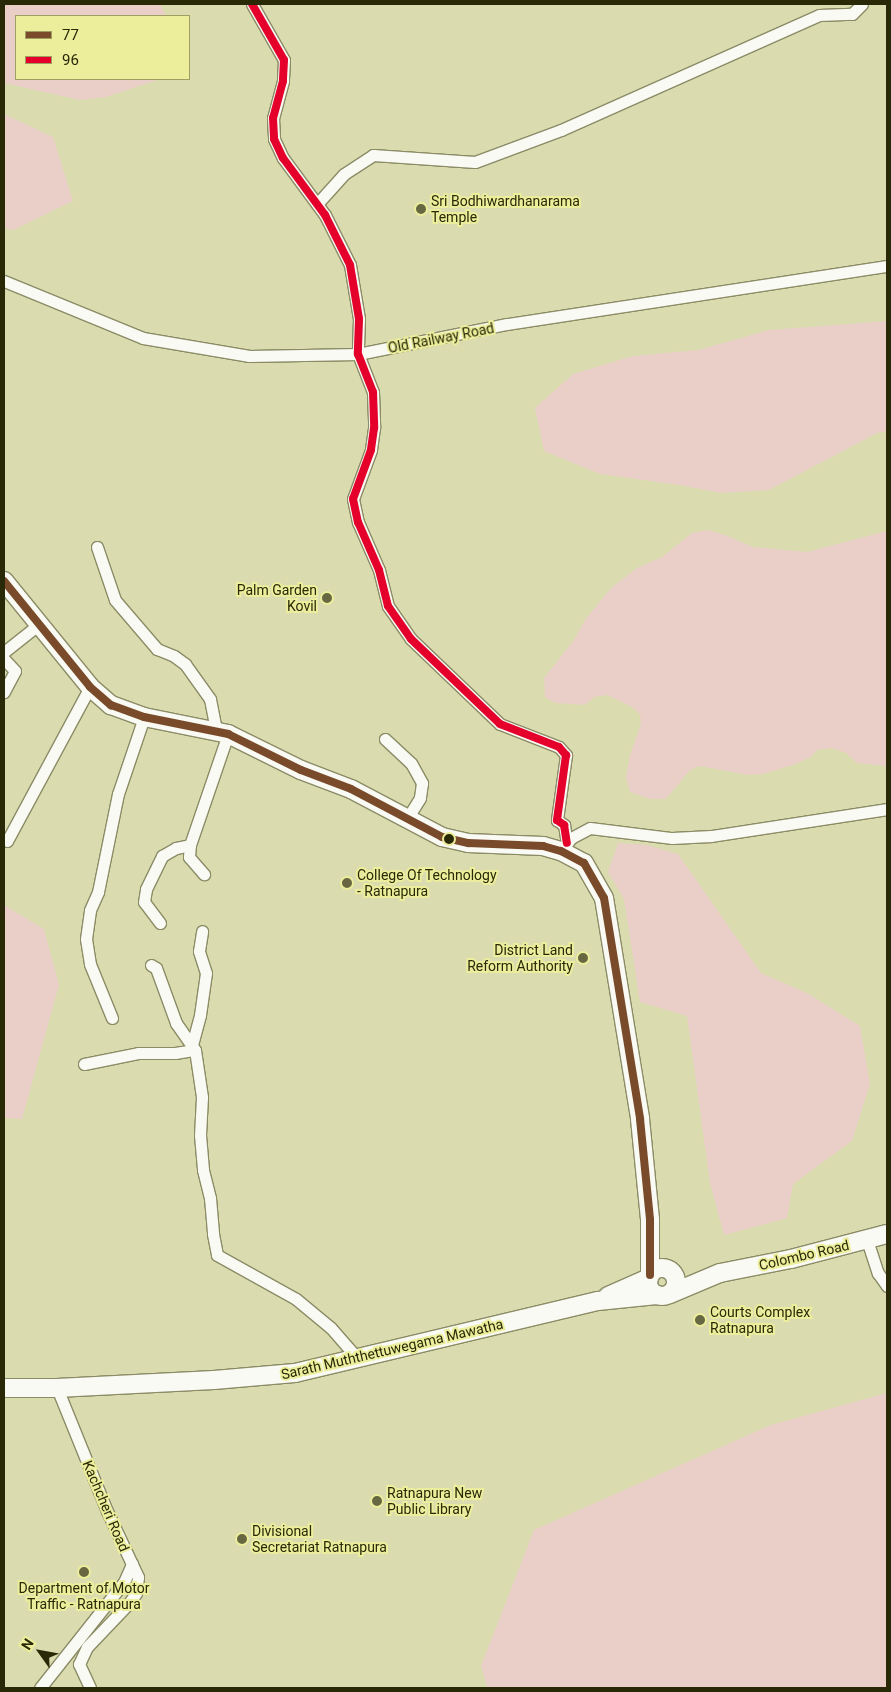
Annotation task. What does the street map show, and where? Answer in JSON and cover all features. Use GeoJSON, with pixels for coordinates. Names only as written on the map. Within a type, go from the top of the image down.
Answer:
{"type":"FeatureCollection","features":[{"type":"Feature","properties":{"kind":"main road"},"geometry":{"type":"LineString","coordinates":[[4,582],[90,687],[111,705],[144,717],[222,732],[301,770],[351,788],[442,837],[468,843],[564,847],[584,863],[604,898],[640,1119],[650,1220],[658,1273],[650,1290],[663,1294],[676,1282],[658,1273]]}},
{"type":"Feature","properties":{"kind":"main road","name":"Colombo Road"},"geometry":{"type":"LineString","coordinates":[[598,1300],[663,1294],[720,1273],[791,1259],[887,1234]]}},
{"type":"Feature","properties":{"kind":"main road"},"geometry":{"type":"LineString","coordinates":[[598,1300],[658,1273]]}},
{"type":"Feature","properties":{"kind":"main road","name":"Colombo Road"},"geometry":{"type":"LineString","coordinates":[[658,1273],[720,1273]]}},
{"type":"Feature","properties":{"kind":"main road","name":"Sarath Muththettuwegama Mawatha"},"geometry":{"type":"LineString","coordinates":[[4,1388],[57,1388],[214,1380],[295,1373],[598,1300]]}},
{"type":"Feature","properties":{"kind":"street"},"geometry":{"type":"LineString","coordinates":[[252,4],[284,60],[283,81],[273,118],[274,140],[283,158],[317,204],[350,265],[359,319],[358,354],[373,392],[374,428],[371,450],[353,499],[358,522],[379,570],[388,606],[412,639],[500,724],[559,748],[566,755],[557,820],[564,825],[564,847]]}},
{"type":"Feature","properties":{"kind":"street"},"geometry":{"type":"LineString","coordinates":[[317,204],[344,174],[373,155],[475,162],[561,130],[819,15],[852,14],[862,4]]}},
{"type":"Feature","properties":{"kind":"street","name":"Old Railway Road"},"geometry":{"type":"LineString","coordinates":[[4,281],[143,338],[249,356],[358,354],[506,324],[887,266]]}},
{"type":"Feature","properties":{"kind":"street"},"geometry":{"type":"LineString","coordinates":[[97,547],[115,600],[157,649],[174,656],[185,664],[210,699],[222,732],[190,845],[189,857],[204,874]]}},
{"type":"Feature","properties":{"kind":"street"},"geometry":{"type":"LineString","coordinates":[[4,652],[38,625]]}},
{"type":"Feature","properties":{"kind":"street"},"geometry":{"type":"LineString","coordinates":[[4,659],[15,671],[4,692]]}},
{"type":"Feature","properties":{"kind":"street"},"geometry":{"type":"LineString","coordinates":[[7,841],[90,687]]}},
{"type":"Feature","properties":{"kind":"street"},"geometry":{"type":"LineString","coordinates":[[112,1018],[90,964],[86,939],[90,910],[98,892],[118,794],[144,717]]}},
{"type":"Feature","properties":{"kind":"street"},"geometry":{"type":"LineString","coordinates":[[385,739],[411,763],[422,783],[420,798],[407,819]]}},
{"type":"Feature","properties":{"kind":"street"},"geometry":{"type":"LineString","coordinates":[[564,847],[571,838],[590,828],[672,838],[711,836],[887,809]]}},
{"type":"Feature","properties":{"kind":"street"},"geometry":{"type":"LineString","coordinates":[[160,923],[144,902],[146,889],[162,856],[176,848],[190,845]]}},
{"type":"Feature","properties":{"kind":"street"},"geometry":{"type":"LineString","coordinates":[[202,931],[199,951],[206,973],[194,1048],[202,1097],[200,1135],[203,1170],[210,1198],[217,1255],[296,1299],[331,1328],[357,1358]]}},
{"type":"Feature","properties":{"kind":"street"},"geometry":{"type":"LineString","coordinates":[[151,965],[156,968],[176,1023],[194,1048]]}},
{"type":"Feature","properties":{"kind":"street"},"geometry":{"type":"LineString","coordinates":[[84,1064],[138,1053],[175,1053],[194,1048]]}},
{"type":"Feature","properties":{"kind":"street"},"geometry":{"type":"LineString","coordinates":[[867,1240],[878,1273],[887,1286]]}},
{"type":"Feature","properties":{"kind":"street","name":"Kachcheri Road"},"geometry":{"type":"LineString","coordinates":[[40,1688],[124,1582],[132,1564],[106,1511],[57,1388]]}},
{"type":"Feature","properties":{"kind":"street"},"geometry":{"type":"LineString","coordinates":[[90,1688],[79,1664],[87,1647],[129,1603],[136,1593],[138,1577],[132,1564]]}},
{"type":"Feature","properties":{"kind":"shaded area"},"geometry":{"type":"Polygon","coordinates":[[[4,4],[160,4],[166,15],[15,15],[15,80],[157,80],[106,97],[80,100],[4,83],[4,4]]]}},
{"type":"Feature","properties":{"kind":"shaded area"},"geometry":{"type":"Polygon","coordinates":[[[4,114],[53,137],[73,201],[13,230],[4,228],[4,114]]]}},
{"type":"Feature","properties":{"kind":"shaded area"},"geometry":{"type":"Polygon","coordinates":[[[887,321],[887,431],[877,433],[769,490],[722,493],[600,474],[544,451],[535,408],[573,374],[633,356],[698,350],[769,330],[887,321]]]}},
{"type":"Feature","properties":{"kind":"shaded area"},"geometry":{"type":"Polygon","coordinates":[[[708,530],[753,547],[807,552],[887,531],[887,770],[885,766],[857,763],[846,753],[832,748],[817,750],[811,757],[796,764],[763,774],[749,775],[700,766],[690,770],[666,799],[650,799],[630,792],[626,777],[630,755],[641,724],[640,714],[632,707],[607,695],[594,697],[585,705],[555,703],[545,697],[544,678],[574,640],[585,620],[611,588],[637,568],[662,557],[692,533],[708,530]]]}},
{"type":"Feature","properties":{"kind":"shaded area"},"geometry":{"type":"Polygon","coordinates":[[[618,843],[647,845],[678,854],[761,973],[807,993],[860,1026],[870,1084],[852,1141],[793,1184],[787,1218],[724,1235],[710,1183],[687,1016],[640,1002],[624,899],[608,872],[618,843]]]}},
{"type":"Feature","properties":{"kind":"shaded area"},"geometry":{"type":"Polygon","coordinates":[[[4,905],[44,929],[59,985],[22,1119],[4,1118],[4,905]]]}},
{"type":"Feature","properties":{"kind":"shaded area"},"geometry":{"type":"Polygon","coordinates":[[[887,1393],[887,1688],[487,1688],[481,1666],[534,1530],[771,1425],[887,1393]]]}},
{"type":"Feature","properties":{"kind":"transit line","name":"96"},"geometry":{"type":"LineString","coordinates":[[252,4],[284,60],[283,81],[273,118],[274,139],[283,158],[325,215],[350,265],[359,319],[358,354],[373,392],[374,428],[371,450],[353,499],[358,522],[379,570],[388,606],[411,639],[500,724],[559,747],[566,755],[557,820],[564,825],[567,843]]}},
{"type":"Feature","properties":{"kind":"transit line","name":"77"},"geometry":{"type":"LineString","coordinates":[[4,581],[90,687],[111,705],[144,717],[228,734],[301,770],[351,789],[442,837],[468,843],[543,846],[561,851],[584,863],[604,898],[640,1119],[650,1220],[650,1275]]}},
{"type":"Feature","properties":{"kind":"place","name":"Sri Bodhiwardhanarama Temple"},"geometry":{"type":"Point","coordinates":[421,209]}},
{"type":"Feature","properties":{"kind":"place","name":"Palm Garden Kovil"},"geometry":{"type":"Point","coordinates":[327,598]}},
{"type":"Feature","properties":{"kind":"place","name":"College Of Technology - Ratnapura"},"geometry":{"type":"Point","coordinates":[347,883]}},
{"type":"Feature","properties":{"kind":"place","name":"District Land Reform Authority"},"geometry":{"type":"Point","coordinates":[583,958]}},
{"type":"Feature","properties":{"kind":"place","name":"Courts Complex Ratnapura"},"geometry":{"type":"Point","coordinates":[700,1320]}},
{"type":"Feature","properties":{"kind":"place","name":"Ratnapura New Public Library"},"geometry":{"type":"Point","coordinates":[377,1501]}},
{"type":"Feature","properties":{"kind":"place","name":"Divisional Secretariat Ratnapura"},"geometry":{"type":"Point","coordinates":[242,1539]}},
{"type":"Feature","properties":{"kind":"place","name":"Department of Motor Traffic - Ratnapura"},"geometry":{"type":"Point","coordinates":[84,1572]}}]}
